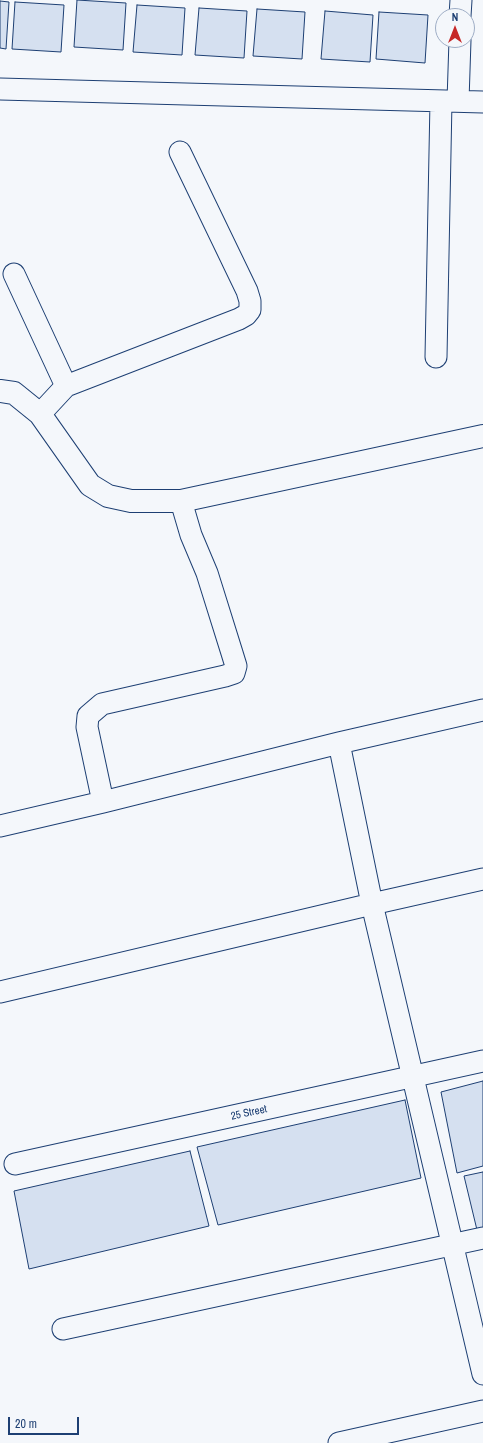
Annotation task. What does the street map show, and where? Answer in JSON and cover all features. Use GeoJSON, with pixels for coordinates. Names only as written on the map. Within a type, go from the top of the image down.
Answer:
{"type":"FeatureCollection","features":[{"type":"Feature","properties":{"kind":"street"},"geometry":{"type":"LineString","coordinates":[[436,357],[449,101],[459,48]]}},
{"type":"Feature","properties":{"kind":"street"},"geometry":{"type":"LineString","coordinates":[[0,89],[483,102]]}},
{"type":"Feature","properties":{"kind":"street"},"geometry":{"type":"LineString","coordinates":[[40,414],[66,386],[239,319],[246,315],[250,310],[250,301],[247,291],[180,152]]}},
{"type":"Feature","properties":{"kind":"street"},"geometry":{"type":"LineString","coordinates":[[14,274],[66,386]]}},
{"type":"Feature","properties":{"kind":"street"},"geometry":{"type":"LineString","coordinates":[[0,390],[14,393],[40,414],[90,485],[108,496],[132,501],[181,501],[483,436]]}},
{"type":"Feature","properties":{"kind":"street"},"geometry":{"type":"LineString","coordinates":[[103,802],[87,727],[88,716],[102,704],[225,676],[234,673],[236,666],[207,573],[191,535],[181,501]]}},
{"type":"Feature","properties":{"kind":"street"},"geometry":{"type":"LineString","coordinates":[[0,826],[339,743],[483,710]]}},
{"type":"Feature","properties":{"kind":"street"},"geometry":{"type":"LineString","coordinates":[[339,743],[372,904],[483,1374]]}},
{"type":"Feature","properties":{"kind":"street"},"geometry":{"type":"LineString","coordinates":[[0,992],[483,879]]}},
{"type":"Feature","properties":{"kind":"street","name":"25 Street"},"geometry":{"type":"LineString","coordinates":[[15,1164],[413,1078],[483,1061]]}},
{"type":"Feature","properties":{"kind":"street"},"geometry":{"type":"LineString","coordinates":[[63,1329],[483,1238]]}},
{"type":"Feature","properties":{"kind":"street"},"geometry":{"type":"LineString","coordinates":[[339,1443],[483,1411]]}},
{"type":"Feature","properties":{"kind":"building"},"geometry":{"type":"Polygon","coordinates":[[[77,0],[126,3],[123,50],[74,47],[77,0]]]}},
{"type":"Feature","properties":{"kind":"building"},"geometry":{"type":"Polygon","coordinates":[[[0,1],[9,2],[6,49],[0,48],[0,1]]]}},
{"type":"Feature","properties":{"kind":"building"},"geometry":{"type":"Polygon","coordinates":[[[15,2],[64,5],[61,52],[12,49],[15,2]]]}},
{"type":"Feature","properties":{"kind":"building"},"geometry":{"type":"Polygon","coordinates":[[[137,5],[185,8],[182,55],[133,52],[137,5]]]}},
{"type":"Feature","properties":{"kind":"building"},"geometry":{"type":"Polygon","coordinates":[[[199,8],[247,11],[244,58],[195,55],[199,8]]]}},
{"type":"Feature","properties":{"kind":"building"},"geometry":{"type":"Polygon","coordinates":[[[257,9],[305,12],[302,59],[253,56],[257,9]]]}},
{"type":"Feature","properties":{"kind":"building"},"geometry":{"type":"Polygon","coordinates":[[[325,11],[373,15],[370,62],[321,59],[325,11]]]}},
{"type":"Feature","properties":{"kind":"building"},"geometry":{"type":"Polygon","coordinates":[[[379,12],[428,15],[425,63],[376,59],[379,12]]]}},
{"type":"Feature","properties":{"kind":"building"},"geometry":{"type":"Polygon","coordinates":[[[483,1081],[483,1166],[457,1173],[441,1092],[483,1081]]]}},
{"type":"Feature","properties":{"kind":"building"},"geometry":{"type":"Polygon","coordinates":[[[405,1100],[421,1178],[218,1225],[197,1147],[405,1100]]]}},
{"type":"Feature","properties":{"kind":"building"},"geometry":{"type":"Polygon","coordinates":[[[190,1151],[209,1226],[29,1269],[14,1191],[190,1151]]]}},
{"type":"Feature","properties":{"kind":"building"},"geometry":{"type":"Polygon","coordinates":[[[483,1172],[483,1229],[477,1230],[464,1176],[483,1172]]]}}]}
